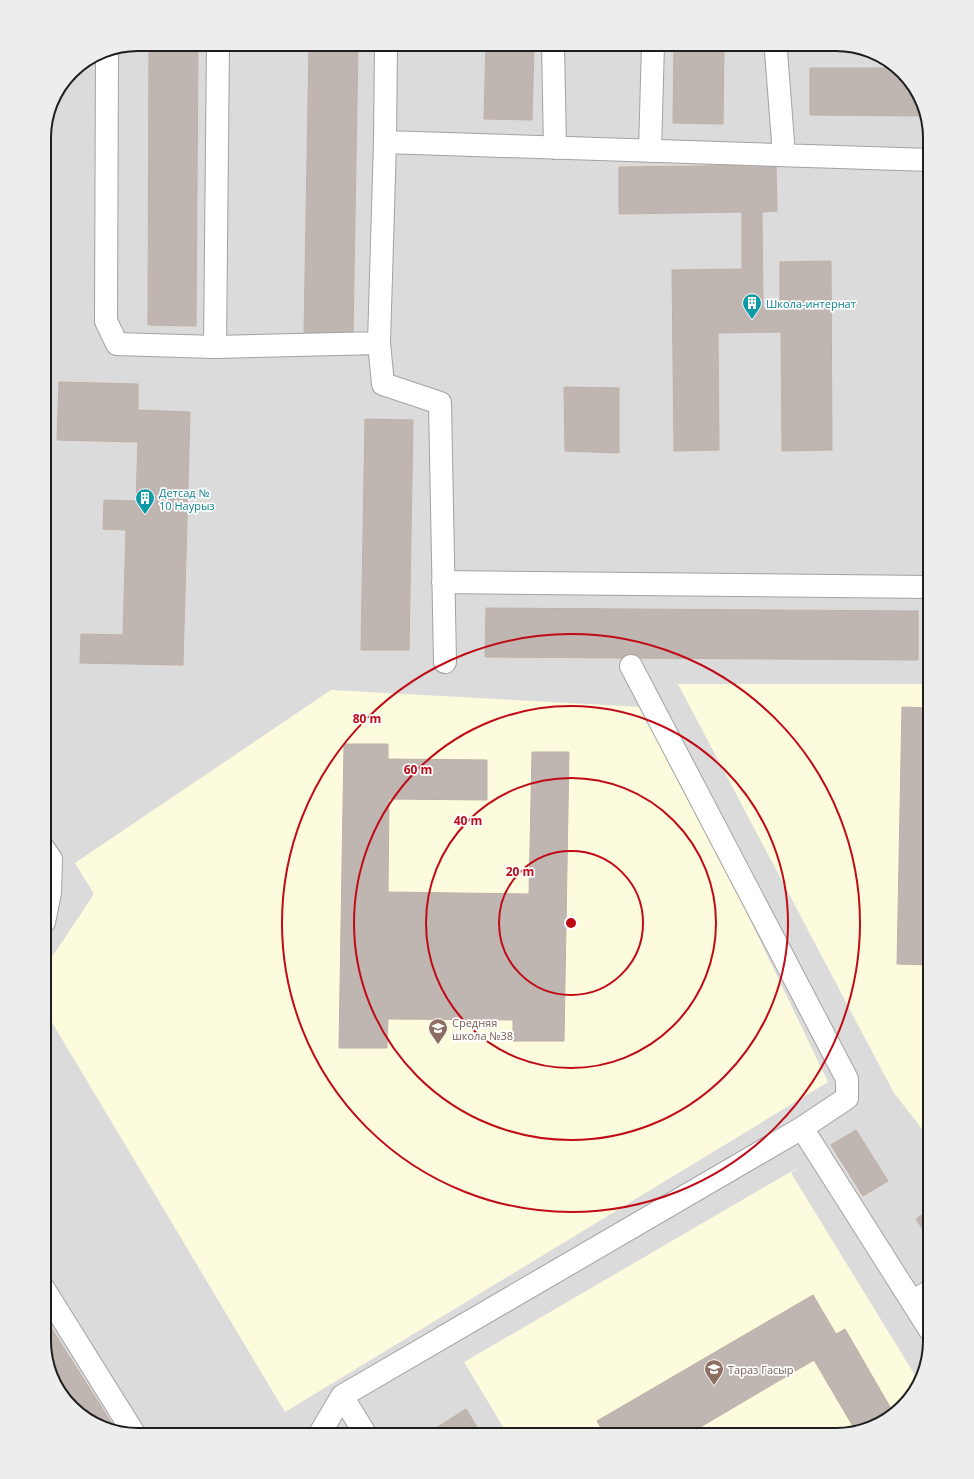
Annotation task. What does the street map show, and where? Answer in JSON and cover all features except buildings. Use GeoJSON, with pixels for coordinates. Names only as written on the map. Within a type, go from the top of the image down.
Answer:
{"type":"FeatureCollection","features":[{"type":"Feature","properties":{"kind":"lane"},"geometry":{"type":"LineString","coordinates":[[215,347],[218,51]]}},
{"type":"Feature","properties":{"kind":"lane"},"geometry":{"type":"LineString","coordinates":[[386,51],[385,142],[379,343],[383,384],[440,403],[445,662]]}},
{"type":"Feature","properties":{"kind":"lane"},"geometry":{"type":"LineString","coordinates":[[553,51],[555,148]]}},
{"type":"Feature","properties":{"kind":"lane"},"geometry":{"type":"LineString","coordinates":[[650,151],[653,51]]}},
{"type":"Feature","properties":{"kind":"lane"},"geometry":{"type":"LineString","coordinates":[[776,51],[784,155]]}},
{"type":"Feature","properties":{"kind":"lane"},"geometry":{"type":"LineString","coordinates":[[107,57],[106,321],[117,344],[215,347],[379,343]]}},
{"type":"Feature","properties":{"kind":"lane"},"geometry":{"type":"LineString","coordinates":[[385,142],[923,160]]}},
{"type":"Feature","properties":{"kind":"lane"},"geometry":{"type":"LineString","coordinates":[[443,582],[923,587]]}},
{"type":"Feature","properties":{"kind":"lane"},"geometry":{"type":"LineString","coordinates":[[323,1428],[342,1396],[802,1128],[847,1098],[846,1079],[631,666]]}},
{"type":"Feature","properties":{"kind":"lane"},"geometry":{"type":"LineString","coordinates":[[802,1128],[921,1296]]}},
{"type":"Feature","properties":{"kind":"lane"},"geometry":{"type":"LineString","coordinates":[[51,1300],[130,1428]]}},
{"type":"Feature","properties":{"kind":"lane"},"geometry":{"type":"LineString","coordinates":[[342,1396],[361,1428]]}},
{"type":"Feature","properties":{"kind":"shaded area"},"geometry":{"type":"Polygon","coordinates":[[[132,51],[842,51],[869,58],[889,69],[905,85],[911,95],[920,116],[923,138],[923,1341],[920,1363],[911,1384],[905,1394],[889,1410],[879,1416],[858,1425],[836,1428],[132,1428],[105,1421],[85,1410],[69,1394],[63,1384],[54,1363],[51,1341],[51,132],[54,116],[60,100],[69,85],[81,73],[100,60],[132,51]]]}},
{"type":"Feature","properties":{"kind":"shaded area"},"geometry":{"type":"Polygon","coordinates":[[[678,684],[923,684],[923,1130],[894,1093],[678,684]]]}},
{"type":"Feature","properties":{"kind":"shaded area","name":"Средняя школа №38"},"geometry":{"type":"Polygon","coordinates":[[[331,690],[642,707],[679,772],[828,1082],[285,1412],[51,1021],[51,958],[94,894],[75,863],[331,690]]]}},
{"type":"Feature","properties":{"kind":"shaded area"},"geometry":{"type":"Polygon","coordinates":[[[799,1167],[791,1173],[915,1376],[905,1394],[889,1410],[869,1421],[847,1427],[504,1428],[464,1362],[799,1167]]]}},
{"type":"Feature","properties":{"kind":"place","name":"Школа-интернат"},"geometry":{"type":"Point","coordinates":[752,320]}},
{"type":"Feature","properties":{"kind":"place","name":"Детсад № 10 Наурыз"},"geometry":{"type":"Point","coordinates":[145,515]}},
{"type":"Feature","properties":{"kind":"place","name":"Средняя школа №38"},"geometry":{"type":"Point","coordinates":[438,1045]}},
{"type":"Feature","properties":{"kind":"place","name":"Тараз Гасыр"},"geometry":{"type":"Point","coordinates":[714,1386]}}]}
